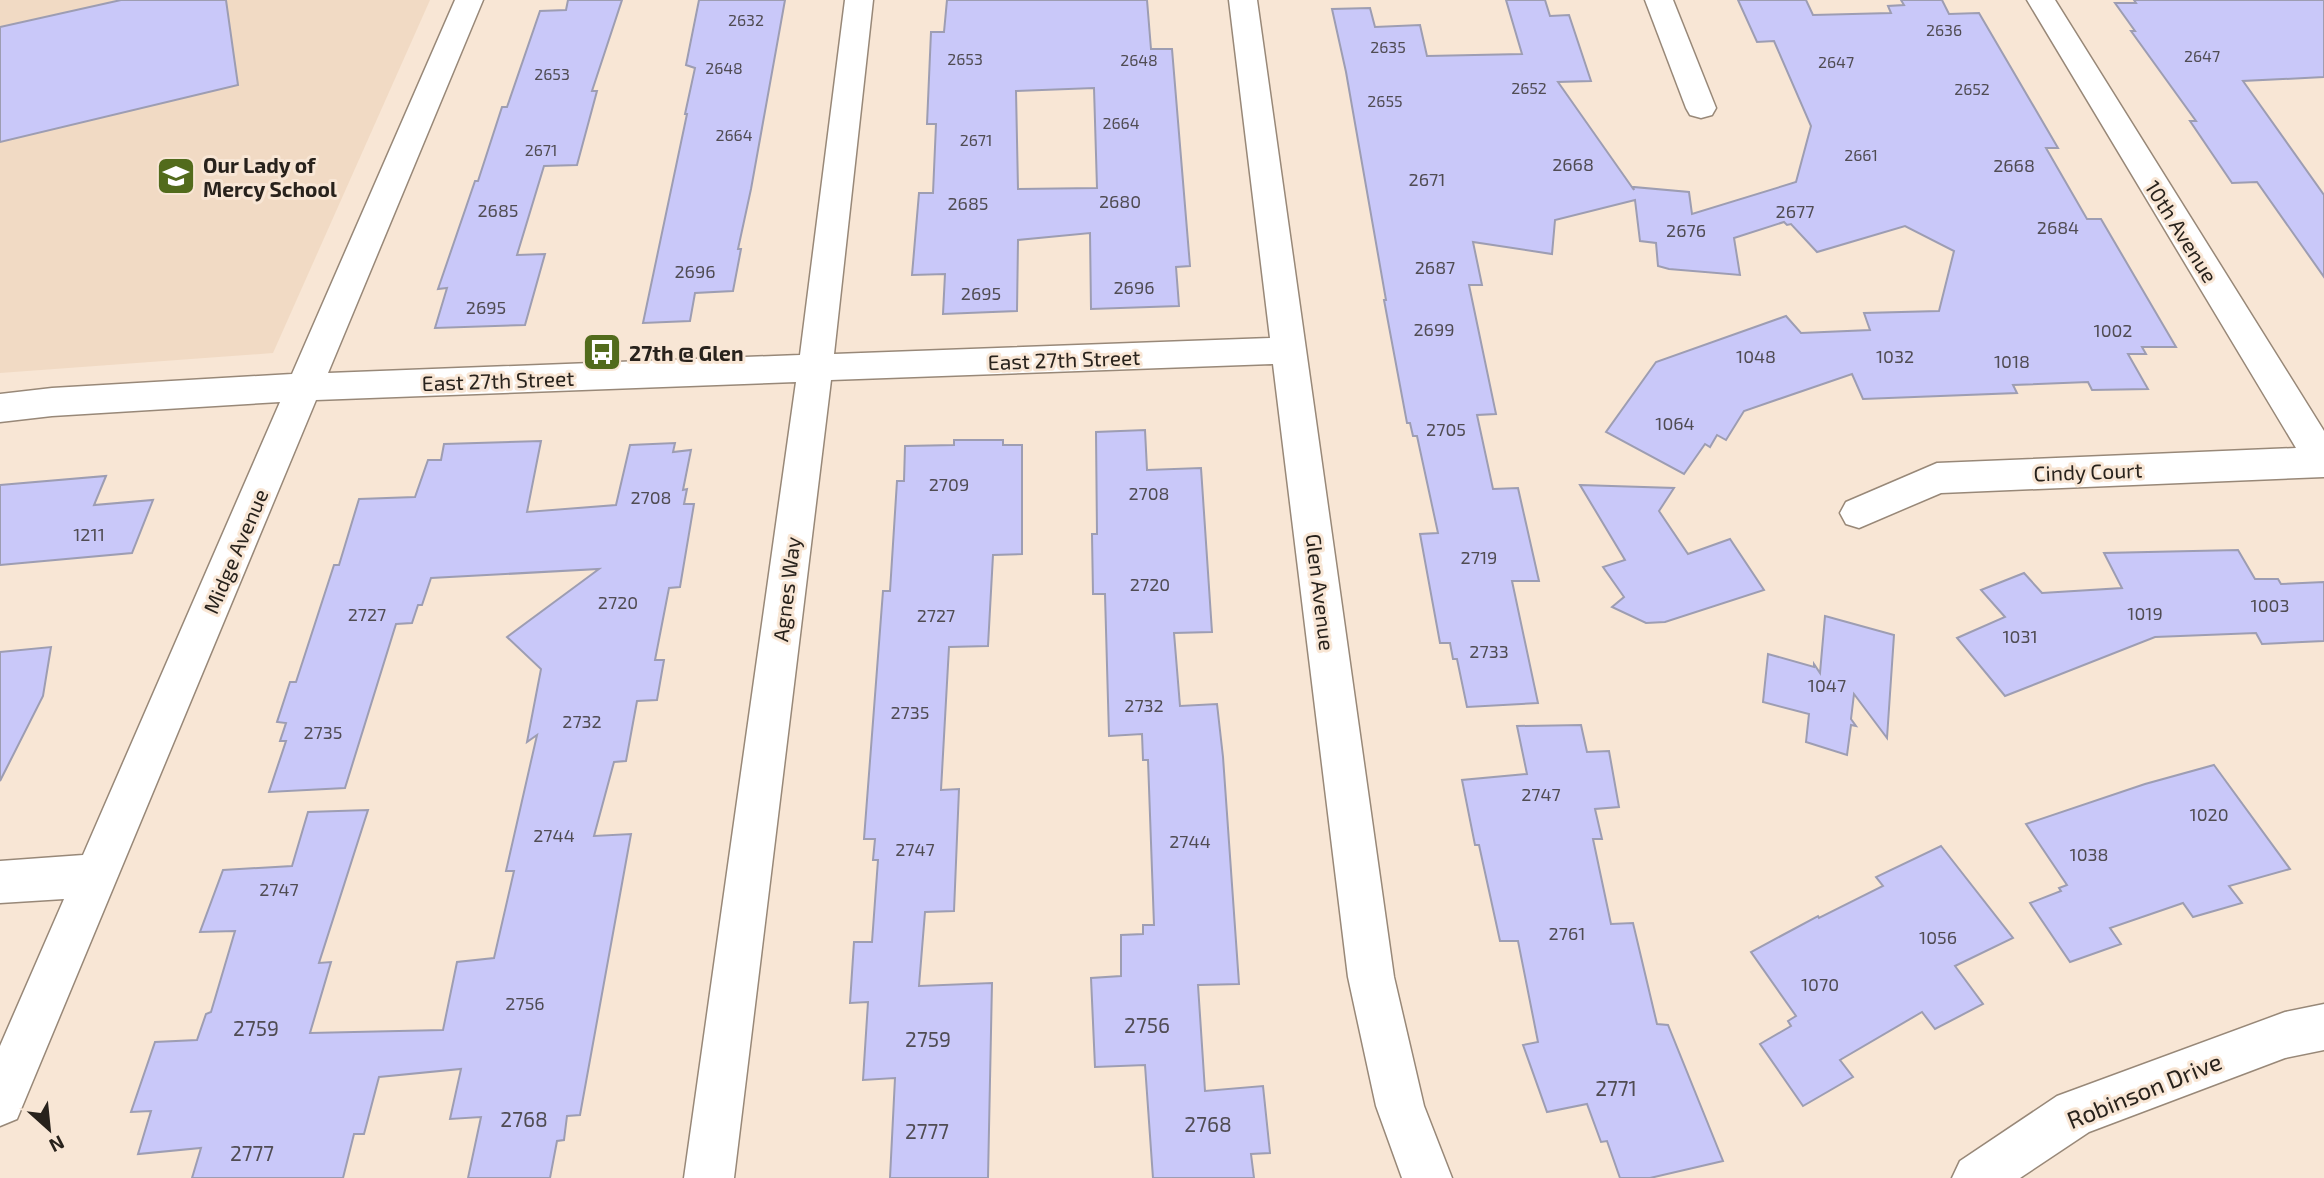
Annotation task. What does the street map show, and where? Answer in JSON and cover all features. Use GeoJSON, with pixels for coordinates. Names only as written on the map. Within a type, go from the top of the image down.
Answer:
{"type":"FeatureCollection","features":[{"type":"Feature","properties":{"kind":"street","name":"Midge Avenue"},"geometry":{"type":"LineString","coordinates":[[0,1102],[469,0]]}},
{"type":"Feature","properties":{"kind":"street","name":"Agnes Way"},"geometry":{"type":"LineString","coordinates":[[709,1178],[815,370],[859,0]]}},
{"type":"Feature","properties":{"kind":"street","name":"Glen Avenue"},"geometry":{"type":"LineString","coordinates":[[1243,0],[1371,977],[1400,1105],[1427,1178]]}},
{"type":"Feature","properties":{"kind":"street"},"geometry":{"type":"LineString","coordinates":[[1659,0],[1701,108]]}},
{"type":"Feature","properties":{"kind":"street","name":"10th Avenue"},"geometry":{"type":"LineString","coordinates":[[2041,0],[2324,462]]}},
{"type":"Feature","properties":{"kind":"street","name":"East 27th Street"},"geometry":{"type":"LineString","coordinates":[[0,408],[52,402],[305,387],[815,370],[1290,350]]}},
{"type":"Feature","properties":{"kind":"street","name":"Cindy Court"},"geometry":{"type":"LineString","coordinates":[[1859,513],[1937,478],[2324,462]]}},
{"type":"Feature","properties":{"kind":"street"},"geometry":{"type":"LineString","coordinates":[[0,882],[96,875]]}},
{"type":"Feature","properties":{"kind":"street","name":"Robinson Drive"},"geometry":{"type":"LineString","coordinates":[[1977,1178],[2074,1113],[2285,1035],[2324,1027]]}},
{"type":"Feature","properties":{"kind":"shaded area","name":"Our Lady of Mercy School"},"geometry":{"type":"Polygon","coordinates":[[[0,0],[430,0],[273,353],[0,373],[0,0]]]}},
{"type":"Feature","properties":{"kind":"building"},"geometry":{"type":"Polygon","coordinates":[[[121,0],[226,0],[238,85],[0,142],[0,27],[121,0]]]}},
{"type":"Feature","properties":{"kind":"building"},"geometry":{"type":"Polygon","coordinates":[[[568,0],[622,0],[592,91],[597,91],[577,165],[544,166],[517,255],[545,254],[525,325],[435,328],[447,288],[438,289],[502,107],[507,107],[540,11],[566,10],[568,0]]]}},
{"type":"Feature","properties":{"kind":"building"},"geometry":{"type":"Polygon","coordinates":[[[699,0],[785,0],[738,249],[741,249],[733,291],[695,293],[690,321],[643,323],[695,68],[686,65],[699,0]]]}},
{"type":"Feature","properties":{"kind":"building"},"geometry":{"type":"Polygon","coordinates":[[[947,0],[1147,0],[1151,49],[1172,49],[1190,266],[1176,267],[1179,306],[1091,309],[1090,233],[1018,240],[1017,311],[943,314],[945,274],[912,275],[919,193],[933,193],[936,124],[927,124],[931,32],[944,32],[947,0]],[[1094,88],[1016,91],[1018,189],[1097,188],[1094,88]]]}},
{"type":"Feature","properties":{"kind":"building"},"geometry":{"type":"Polygon","coordinates":[[[1506,0],[1545,0],[1550,16],[1569,15],[1591,81],[1558,82],[1634,190],[1633,187],[1689,192],[1692,214],[1796,182],[1811,126],[1774,41],[1757,42],[1738,0],[1806,0],[1813,15],[1891,13],[1888,6],[1904,5],[1901,0],[1942,0],[1949,14],[1979,13],[2058,148],[2046,148],[2087,219],[2101,219],[2176,347],[2142,347],[2146,354],[2128,354],[2148,389],[2092,390],[2088,382],[2013,385],[2017,393],[1863,399],[1852,374],[1744,411],[1726,440],[1717,435],[1710,447],[1705,444],[1684,474],[1606,432],[1656,362],[1786,316],[1801,333],[1870,330],[1864,313],[1939,311],[1954,251],[1905,226],[1817,252],[1791,224],[1784,222],[1734,238],[1740,275],[1669,269],[1658,266],[1656,243],[1640,241],[1635,200],[1555,220],[1552,254],[1473,242],[1482,285],[1469,285],[1496,414],[1477,415],[1493,489],[1518,488],[1539,581],[1512,581],[1538,703],[1467,707],[1457,659],[1453,659],[1450,643],[1440,643],[1420,534],[1438,533],[1417,436],[1413,436],[1410,423],[1407,423],[1346,72],[1332,9],[1370,8],[1375,27],[1420,25],[1427,56],[1522,54],[1506,0]]]}},
{"type":"Feature","properties":{"kind":"building"},"geometry":{"type":"Polygon","coordinates":[[[2134,0],[2324,0],[2324,77],[2243,81],[2324,195],[2324,277],[2257,182],[2232,183],[2190,121],[2196,121],[2131,31],[2135,31],[2115,3],[2136,3],[2134,0]]]}},
{"type":"Feature","properties":{"kind":"building"},"geometry":{"type":"Polygon","coordinates":[[[1145,430],[1147,470],[1201,468],[1212,632],[1174,633],[1180,706],[1217,704],[1239,984],[1198,985],[1205,1091],[1263,1086],[1270,1153],[1251,1154],[1254,1178],[1153,1178],[1145,1065],[1095,1067],[1091,978],[1121,976],[1121,935],[1143,934],[1143,925],[1154,925],[1148,760],[1143,760],[1142,734],[1109,736],[1105,594],[1093,594],[1092,534],[1097,534],[1096,432],[1145,430]]]}},
{"type":"Feature","properties":{"kind":"building"},"geometry":{"type":"Polygon","coordinates":[[[954,440],[1003,440],[1003,445],[1022,445],[1022,554],[993,555],[988,646],[949,647],[941,790],[959,789],[954,911],[925,912],[919,986],[992,983],[988,1178],[890,1178],[895,1078],[863,1080],[868,1002],[850,1003],[854,942],[872,942],[878,860],[873,860],[875,839],[864,839],[883,591],[890,591],[897,481],[904,481],[905,446],[954,445],[954,440]]]}},
{"type":"Feature","properties":{"kind":"building"},"geometry":{"type":"Polygon","coordinates":[[[541,441],[527,512],[616,505],[630,445],[675,443],[673,452],[691,450],[683,490],[687,489],[684,504],[694,504],[680,587],[669,588],[655,660],[664,660],[657,700],[637,701],[626,761],[614,762],[594,836],[631,834],[580,1115],[567,1116],[564,1140],[557,1141],[550,1178],[468,1178],[481,1117],[450,1119],[461,1069],[379,1077],[364,1134],[354,1134],[343,1178],[192,1178],[201,1148],[138,1154],[151,1111],[131,1112],[155,1042],[197,1040],[206,1014],[211,1012],[235,931],[200,932],[223,870],[292,866],[308,812],[368,810],[319,963],[331,962],[310,1033],[443,1030],[457,962],[494,958],[514,871],[506,871],[537,735],[527,742],[541,669],[507,637],[599,569],[431,578],[422,605],[418,605],[412,623],[396,624],[345,788],[269,792],[286,741],[280,741],[286,723],[277,722],[290,682],[296,682],[334,565],[339,565],[359,499],[415,497],[428,460],[441,460],[444,444],[541,441]]]}},
{"type":"Feature","properties":{"kind":"building"},"geometry":{"type":"Polygon","coordinates":[[[106,476],[94,505],[153,500],[132,553],[0,565],[0,485],[106,476]]]}},
{"type":"Feature","properties":{"kind":"building"},"geometry":{"type":"Polygon","coordinates":[[[1580,485],[1674,488],[1659,511],[1688,554],[1730,539],[1764,590],[1665,622],[1646,623],[1612,607],[1624,597],[1603,567],[1625,560],[1580,485]]]}},
{"type":"Feature","properties":{"kind":"building"},"geometry":{"type":"Polygon","coordinates":[[[2238,550],[2255,579],[2278,579],[2281,584],[2324,582],[2324,641],[2262,644],[2256,633],[2155,637],[2005,696],[1957,638],[2005,617],[1981,590],[2024,573],[2042,593],[2122,588],[2104,553],[2238,550]]]}},
{"type":"Feature","properties":{"kind":"building"},"geometry":{"type":"Polygon","coordinates":[[[1825,616],[1894,635],[1887,738],[1854,694],[1851,719],[1856,726],[1851,725],[1847,755],[1806,742],[1809,714],[1763,702],[1768,654],[1814,667],[1814,664],[1820,673],[1825,616]]]}},
{"type":"Feature","properties":{"kind":"building"},"geometry":{"type":"Polygon","coordinates":[[[51,647],[43,696],[0,781],[0,652],[51,647]]]}},
{"type":"Feature","properties":{"kind":"building"},"geometry":{"type":"Polygon","coordinates":[[[1581,725],[1587,752],[1609,751],[1619,807],[1595,809],[1602,839],[1593,839],[1611,924],[1633,923],[1657,1024],[1668,1025],[1723,1161],[1650,1178],[1620,1178],[1607,1141],[1601,1142],[1587,1104],[1547,1112],[1523,1045],[1538,1042],[1518,941],[1500,941],[1479,845],[1475,845],[1462,780],[1527,774],[1517,726],[1581,725]]]}},
{"type":"Feature","properties":{"kind":"building"},"geometry":{"type":"Polygon","coordinates":[[[2214,765],[2290,869],[2229,886],[2242,903],[2193,917],[2183,903],[2110,928],[2121,944],[2070,962],[2030,903],[2061,891],[2059,888],[2067,885],[2026,824],[2145,784],[2214,765]]]}},
{"type":"Feature","properties":{"kind":"building"},"geometry":{"type":"Polygon","coordinates":[[[1941,846],[2013,938],[1955,966],[1983,1004],[1935,1029],[1922,1012],[1840,1060],[1853,1077],[1803,1106],[1760,1044],[1791,1026],[1788,1021],[1796,1016],[1751,952],[1818,916],[1819,918],[1883,886],[1876,877],[1941,846]]]}},
{"type":"Feature","properties":{"kind":"place","name":"Our Lady of Mercy School"},"geometry":{"type":"Point","coordinates":[176,176]}},
{"type":"Feature","properties":{"kind":"place","name":"27th @ Glen"},"geometry":{"type":"Point","coordinates":[602,352]}}]}
